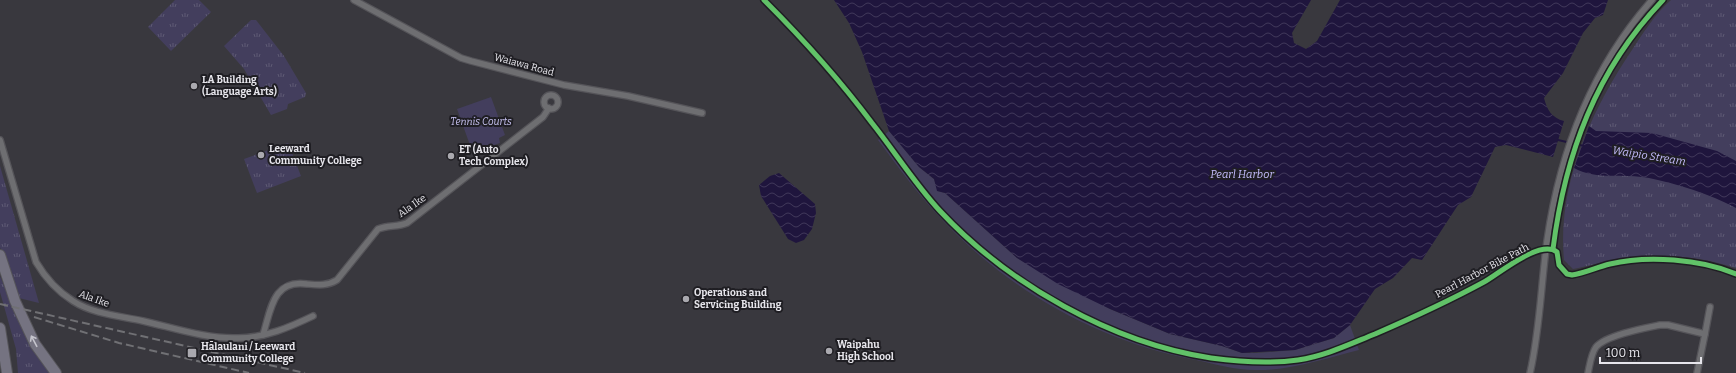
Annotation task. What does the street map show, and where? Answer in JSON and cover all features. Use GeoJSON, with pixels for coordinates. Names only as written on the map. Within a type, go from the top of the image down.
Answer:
{"type":"FeatureCollection","features":[{"type":"Feature","properties":{"kind":"highway"},"geometry":{"type":"LineString","coordinates":[[0,255],[15,301],[35,344],[56,373]]}},
{"type":"Feature","properties":{"kind":"highway"},"geometry":{"type":"LineString","coordinates":[[0,328],[6,373]]}},
{"type":"Feature","properties":{"kind":"street","name":"Waiawa Road"},"geometry":{"type":"LineString","coordinates":[[354,0],[461,58],[564,85],[628,96],[702,114]]}},
{"type":"Feature","properties":{"kind":"street"},"geometry":{"type":"LineString","coordinates":[[1530,373],[1553,203],[1574,127],[1606,63],[1620,40],[1652,0]]}},
{"type":"Feature","properties":{"kind":"street","name":"Ala Ike"},"geometry":{"type":"LineString","coordinates":[[263,335],[274,298],[284,286],[299,282],[322,285],[330,284],[337,280],[378,229],[383,226],[397,226],[407,223],[543,117],[549,108]]}},
{"type":"Feature","properties":{"kind":"street","name":"Ala Ike"},"geometry":{"type":"LineString","coordinates":[[0,140],[36,262],[47,280],[59,292],[87,308],[214,337],[239,338],[280,331],[313,316]]}},
{"type":"Feature","properties":{"kind":"street"},"geometry":{"type":"LineString","coordinates":[[1697,373],[1710,307]]}},
{"type":"Feature","properties":{"kind":"street"},"geometry":{"type":"LineString","coordinates":[[1588,373],[1596,348],[1610,338],[1660,325],[1705,334]]}},
{"type":"Feature","properties":{"kind":"green space"},"geometry":{"type":"Polygon","coordinates":[[[175,0],[199,0],[211,12],[171,51],[148,27],[175,0]]]}},
{"type":"Feature","properties":{"kind":"green space"},"geometry":{"type":"Polygon","coordinates":[[[1671,0],[1736,0],[1736,268],[1694,258],[1652,256],[1618,259],[1573,269],[1564,260],[1563,232],[1566,204],[1580,150],[1603,98],[1617,73],[1640,37],[1660,11],[1671,0]]]}},
{"type":"Feature","properties":{"kind":"green space"},"geometry":{"type":"Polygon","coordinates":[[[251,20],[256,20],[284,56],[306,93],[305,97],[288,104],[287,109],[271,115],[244,69],[224,46],[251,20]]]}},
{"type":"Feature","properties":{"kind":"green space","name":"Tennis Courts"},"geometry":{"type":"Polygon","coordinates":[[[491,97],[505,135],[499,138],[500,143],[477,151],[476,147],[471,148],[457,109],[491,97]]]}},
{"type":"Feature","properties":{"kind":"green space"},"geometry":{"type":"Polygon","coordinates":[[[889,131],[919,167],[934,179],[938,191],[945,193],[1017,258],[1110,309],[1170,334],[1222,346],[1242,353],[1295,350],[1334,338],[1350,325],[1359,350],[1295,366],[1268,370],[1248,370],[1159,351],[1122,339],[1087,325],[1020,287],[990,264],[961,238],[919,194],[878,140],[889,131]]]}},
{"type":"Feature","properties":{"kind":"green space"},"geometry":{"type":"Polygon","coordinates":[[[288,143],[301,176],[257,193],[244,159],[288,143]]]}},
{"type":"Feature","properties":{"kind":"green space"},"geometry":{"type":"Polygon","coordinates":[[[0,166],[39,303],[15,297],[0,247],[0,166]]]}},
{"type":"Feature","properties":{"kind":"green space"},"geometry":{"type":"Polygon","coordinates":[[[0,276],[20,323],[52,373],[18,373],[16,349],[0,292],[0,276]]]}},
{"type":"Feature","properties":{"kind":"water","name":"Pearl Harbor"},"geometry":{"type":"Polygon","coordinates":[[[834,0],[1608,0],[1603,15],[1595,18],[1583,33],[1563,73],[1544,98],[1553,116],[1564,121],[1553,157],[1506,145],[1495,147],[1471,197],[1458,205],[1422,260],[1412,258],[1393,278],[1375,289],[1350,325],[1334,338],[1295,350],[1242,353],[1222,346],[1170,334],[1110,309],[1058,284],[1017,258],[945,193],[937,191],[934,179],[919,167],[889,131],[862,52],[849,23],[834,0]]]}},
{"type":"Feature","properties":{"kind":"water"},"geometry":{"type":"Polygon","coordinates":[[[1589,126],[1596,131],[1652,133],[1717,151],[1736,161],[1736,208],[1705,194],[1660,180],[1639,177],[1601,176],[1583,172],[1574,168],[1589,126]]]}},
{"type":"Feature","properties":{"kind":"water"},"geometry":{"type":"Polygon","coordinates":[[[779,173],[815,204],[816,213],[812,229],[804,240],[796,243],[788,239],[761,196],[759,185],[770,176],[779,173]]]}},
{"type":"Feature","properties":{"kind":"pier"},"geometry":{"type":"Polygon","coordinates":[[[1311,0],[1340,0],[1317,41],[1306,49],[1294,43],[1292,33],[1311,0]]]}},
{"type":"Feature","properties":{"kind":"waterway","name":"Waipio Stream"},"geometry":{"type":"LineString","coordinates":[[1558,140],[1584,146]]}},
{"type":"Feature","properties":{"kind":"railway"},"geometry":{"type":"LineString","coordinates":[[0,304],[305,373]]}},
{"type":"Feature","properties":{"kind":"railway"},"geometry":{"type":"LineString","coordinates":[[34,317],[119,343],[249,373]]}},
{"type":"Feature","properties":{"kind":"cycle path","name":"Pearl Harbor Bike Path"},"geometry":{"type":"LineString","coordinates":[[764,0],[793,29],[834,75],[931,201],[967,238],[997,263],[1030,286],[1064,306],[1100,324],[1136,339],[1174,350],[1211,358],[1254,362],[1298,360],[1318,356],[1375,334],[1430,309],[1484,282],[1531,253],[1541,250],[1550,249],[1557,252],[1559,265],[1567,274],[1572,275],[1605,265],[1625,261],[1657,259],[1707,265],[1736,274]]}},
{"type":"Feature","properties":{"kind":"cycle path"},"geometry":{"type":"LineString","coordinates":[[1553,249],[1558,214],[1566,180],[1575,147],[1587,115],[1602,84],[1619,55],[1663,0]]}},
{"type":"Feature","properties":{"kind":"place","name":"LA Building (Language Arts)"},"geometry":{"type":"Point","coordinates":[194,86]}},
{"type":"Feature","properties":{"kind":"place","name":"Leeward Community College"},"geometry":{"type":"Point","coordinates":[261,155]}},
{"type":"Feature","properties":{"kind":"place","name":"ET (Auto Tech Complex)"},"geometry":{"type":"Point","coordinates":[451,156]}},
{"type":"Feature","properties":{"kind":"place","name":"Operations and Servicing Building"},"geometry":{"type":"Point","coordinates":[686,299]}},
{"type":"Feature","properties":{"kind":"place","name":"Waipahu High School"},"geometry":{"type":"Point","coordinates":[829,351]}},
{"type":"Feature","properties":{"kind":"place","name":"Hālaulani / Leeward Community College"},"geometry":{"type":"Point","coordinates":[192,353]}}]}
